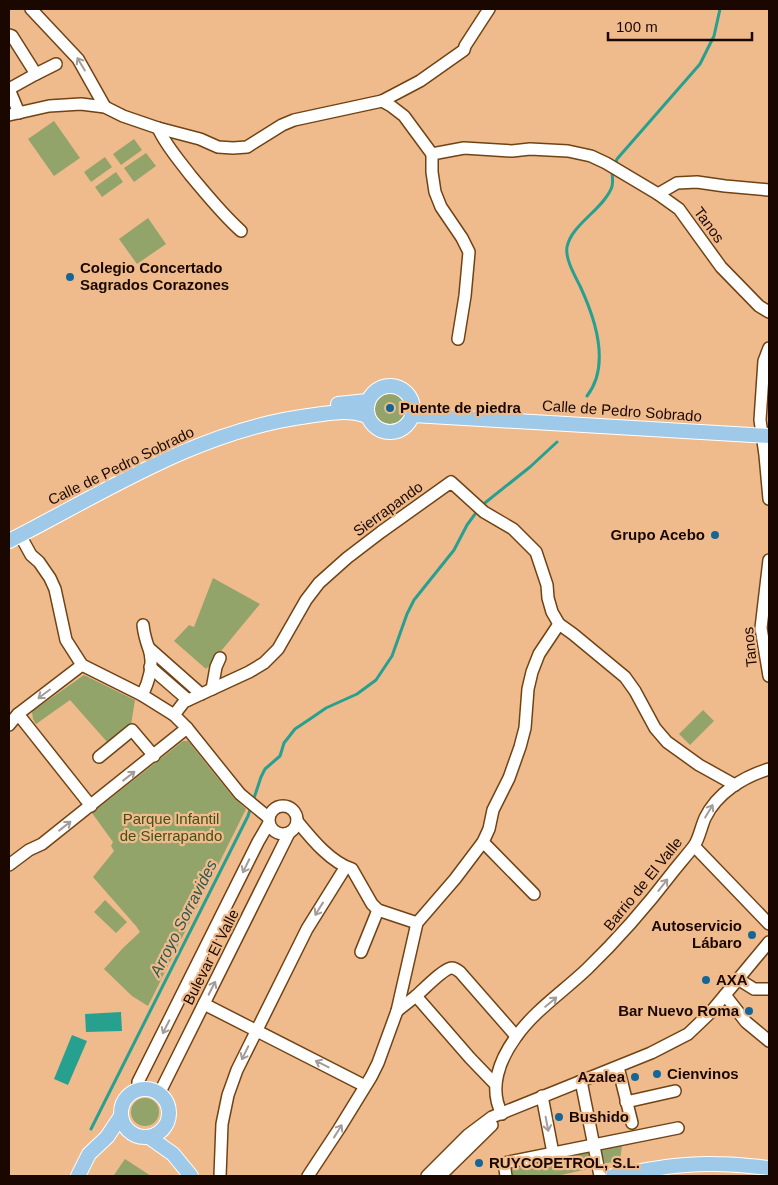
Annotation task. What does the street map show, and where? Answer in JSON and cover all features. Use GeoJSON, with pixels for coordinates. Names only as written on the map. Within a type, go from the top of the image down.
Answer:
{"type":"FeatureCollection","features":[{"type":"Feature","properties":{"kind":"main road"},"geometry":{"type":"LineString","coordinates":[[392,385],[406,391],[411,398],[413,410],[404,427],[398,431],[391,432],[376,428],[371,423],[367,416],[367,401],[377,389],[392,385]]}},
{"type":"Feature","properties":{"kind":"main road","name":"Calle de Pedro Sobrado"},"geometry":{"type":"LineString","coordinates":[[13,536],[188,440],[220,427],[286,410],[367,401]]}},
{"type":"Feature","properties":{"kind":"main road","name":"Calle de Pedro Sobrado"},"geometry":{"type":"LineString","coordinates":[[413,410],[439,408],[583,416],[765,432]]}},
{"type":"Feature","properties":{"kind":"main road","name":"Calle de Pedro Sobrado"},"geometry":{"type":"LineString","coordinates":[[13,536],[189,448],[242,429],[287,418],[334,412],[347,411],[367,416]]}},
{"type":"Feature","properties":{"kind":"main road"},"geometry":{"type":"LineString","coordinates":[[149,1137],[163,1129],[168,1117],[168,1110],[164,1098],[159,1094],[153,1090],[140,1089],[127,1096],[121,1109],[123,1124],[134,1135],[149,1137],[173,1154],[191,1176]]}},
{"type":"Feature","properties":{"kind":"main road"},"geometry":{"type":"LineString","coordinates":[[78,1176],[88,1154],[107,1137],[121,1116]]}},
{"type":"Feature","properties":{"kind":"main road"},"geometry":{"type":"LineString","coordinates":[[163,1129],[173,1154]]}},
{"type":"Feature","properties":{"kind":"main road"},"geometry":{"type":"LineString","coordinates":[[107,1137],[128,1130]]}},
{"type":"Feature","properties":{"kind":"main road"},"geometry":{"type":"LineString","coordinates":[[613,1176],[660,1168],[700,1164],[769,1168]]}},
{"type":"Feature","properties":{"kind":"street"},"geometry":{"type":"LineString","coordinates":[[32,9],[78,59],[105,107]]}},
{"type":"Feature","properties":{"kind":"street"},"geometry":{"type":"LineString","coordinates":[[56,64],[9,89],[14,114],[49,106],[81,104],[105,107],[123,116],[200,139],[218,147],[247,147],[282,125],[294,120],[382,101],[420,81],[464,50],[489,9]]}},
{"type":"Feature","properties":{"kind":"street"},"geometry":{"type":"LineString","coordinates":[[9,35],[12,36],[36,74]]}},
{"type":"Feature","properties":{"kind":"street"},"geometry":{"type":"LineString","coordinates":[[382,101],[392,106],[404,116],[432,154],[435,192],[441,207],[469,252],[465,296],[458,339]]}},
{"type":"Feature","properties":{"kind":"street"},"geometry":{"type":"LineString","coordinates":[[158,128],[173,154],[221,213],[241,231]]}},
{"type":"Feature","properties":{"kind":"street","name":"Tanos"},"geometry":{"type":"LineString","coordinates":[[432,154],[464,148],[512,152],[530,149],[568,151],[591,156],[610,165],[679,208],[721,267],[759,306],[769,312]]}},
{"type":"Feature","properties":{"kind":"street"},"geometry":{"type":"LineString","coordinates":[[658,194],[677,183],[697,182],[769,190]]}},
{"type":"Feature","properties":{"kind":"street"},"geometry":{"type":"LineString","coordinates":[[769,351],[764,361],[765,455],[769,500]]}},
{"type":"Feature","properties":{"kind":"street","name":"Sierrapando"},"geometry":{"type":"LineString","coordinates":[[174,715],[180,705],[188,700],[249,672],[264,663],[278,649],[306,600],[319,583],[347,558],[414,507],[451,482],[480,508],[513,529],[536,552],[547,585],[552,612],[559,624]]}},
{"type":"Feature","properties":{"kind":"street"},"geometry":{"type":"LineString","coordinates":[[13,536],[39,562],[50,578],[66,640],[82,665],[142,695],[174,715],[187,728],[244,798],[271,816]]}},
{"type":"Feature","properties":{"kind":"street","name":"Tanos"},"geometry":{"type":"LineString","coordinates":[[769,560],[768,584],[761,628],[769,676]]}},
{"type":"Feature","properties":{"kind":"street"},"geometry":{"type":"LineString","coordinates":[[308,1176],[378,1063],[397,1011],[417,923],[455,879],[483,842],[489,829],[493,810],[509,778],[520,747],[525,728],[528,689],[532,672],[539,654],[559,624],[625,677],[635,691],[655,728],[667,742],[699,765],[735,785],[769,769]]}},
{"type":"Feature","properties":{"kind":"street"},"geometry":{"type":"LineString","coordinates":[[142,695],[150,679],[149,648],[144,636],[143,625]]}},
{"type":"Feature","properties":{"kind":"street"},"geometry":{"type":"LineString","coordinates":[[149,648],[201,694]]}},
{"type":"Feature","properties":{"kind":"street"},"geometry":{"type":"LineString","coordinates":[[212,689],[220,658]]}},
{"type":"Feature","properties":{"kind":"street"},"geometry":{"type":"LineString","coordinates":[[9,725],[18,714],[82,665]]}},
{"type":"Feature","properties":{"kind":"street"},"geometry":{"type":"LineString","coordinates":[[150,667],[188,700]]}},
{"type":"Feature","properties":{"kind":"street"},"geometry":{"type":"LineString","coordinates":[[18,714],[91,806]]}},
{"type":"Feature","properties":{"kind":"street"},"geometry":{"type":"LineString","coordinates":[[9,865],[28,850],[42,844],[187,728]]}},
{"type":"Feature","properties":{"kind":"street"},"geometry":{"type":"LineString","coordinates":[[99,757],[132,730],[154,756]]}},
{"type":"Feature","properties":{"kind":"street","name":"Barrio de El Valle"},"geometry":{"type":"LineString","coordinates":[[502,1114],[496,1103],[495,1084],[505,1055],[516,1036],[616,940],[652,899],[694,846],[711,808],[718,799],[735,785]]}},
{"type":"Feature","properties":{"kind":"street"},"geometry":{"type":"LineString","coordinates":[[282,806],[290,808],[295,813],[293,828],[284,834],[276,832],[271,827],[271,816],[282,806]]}},
{"type":"Feature","properties":{"kind":"street","name":"Bulevar El Valle"},"geometry":{"type":"LineString","coordinates":[[140,1089],[138,1082],[142,1073],[271,816]]}},
{"type":"Feature","properties":{"kind":"street"},"geometry":{"type":"LineString","coordinates":[[293,828],[310,835],[328,854],[345,868],[352,870],[372,904],[378,910],[417,923]]}},
{"type":"Feature","properties":{"kind":"street","name":"Bulevar El Valle"},"geometry":{"type":"LineString","coordinates":[[159,1094],[293,828]]}},
{"type":"Feature","properties":{"kind":"street"},"geometry":{"type":"LineString","coordinates":[[483,842],[534,894]]}},
{"type":"Feature","properties":{"kind":"street"},"geometry":{"type":"LineString","coordinates":[[694,846],[769,924]]}},
{"type":"Feature","properties":{"kind":"street"},"geometry":{"type":"LineString","coordinates":[[220,1176],[224,1109],[237,1070],[307,929],[345,868]]}},
{"type":"Feature","properties":{"kind":"street"},"geometry":{"type":"LineString","coordinates":[[361,952],[378,910]]}},
{"type":"Feature","properties":{"kind":"street"},"geometry":{"type":"LineString","coordinates":[[427,1176],[474,1130],[492,1117],[663,1048],[688,1034],[701,1023],[769,942]]}},
{"type":"Feature","properties":{"kind":"street"},"geometry":{"type":"LineString","coordinates":[[397,1011],[444,972],[454,968],[460,972],[516,1036]]}},
{"type":"Feature","properties":{"kind":"street"},"geometry":{"type":"LineString","coordinates":[[738,980],[754,989],[769,989]]}},
{"type":"Feature","properties":{"kind":"street"},"geometry":{"type":"LineString","coordinates":[[725,995],[746,1022],[769,1041]]}},
{"type":"Feature","properties":{"kind":"street"},"geometry":{"type":"LineString","coordinates":[[416,996],[495,1084]]}},
{"type":"Feature","properties":{"kind":"street"},"geometry":{"type":"LineString","coordinates":[[204,1004],[365,1086]]}},
{"type":"Feature","properties":{"kind":"street"},"geometry":{"type":"LineString","coordinates":[[618,1067],[632,1123]]}},
{"type":"Feature","properties":{"kind":"street"},"geometry":{"type":"LineString","coordinates":[[581,1081],[600,1176]]}},
{"type":"Feature","properties":{"kind":"street"},"geometry":{"type":"LineString","coordinates":[[626,1102],[675,1091]]}},
{"type":"Feature","properties":{"kind":"street"},"geometry":{"type":"LineString","coordinates":[[542,1096],[553,1153]]}},
{"type":"Feature","properties":{"kind":"street"},"geometry":{"type":"LineString","coordinates":[[440,1176],[502,1114]]}},
{"type":"Feature","properties":{"kind":"street"},"geometry":{"type":"LineString","coordinates":[[506,1176],[504,1163],[678,1128]]}},
{"type":"Feature","properties":{"kind":"green space"},"geometry":{"type":"Polygon","coordinates":[[[54,121],[80,158],[54,176],[28,139],[54,121]]]}},
{"type":"Feature","properties":{"kind":"green space"},"geometry":{"type":"Polygon","coordinates":[[[134,139],[142,150],[121,165],[113,154],[134,139]]]}},
{"type":"Feature","properties":{"kind":"green space"},"geometry":{"type":"Polygon","coordinates":[[[146,153],[156,166],[134,182],[124,168],[146,153]]]}},
{"type":"Feature","properties":{"kind":"green space"},"geometry":{"type":"Polygon","coordinates":[[[105,157],[112,167],[91,182],[84,172],[105,157]]]}},
{"type":"Feature","properties":{"kind":"green space"},"geometry":{"type":"Polygon","coordinates":[[[116,172],[123,182],[102,197],[95,187],[116,172]]]}},
{"type":"Feature","properties":{"kind":"green space"},"geometry":{"type":"Polygon","coordinates":[[[148,218],[166,244],[137,264],[119,239],[148,218]]]}},
{"type":"Feature","properties":{"kind":"green space"},"geometry":{"type":"Polygon","coordinates":[[[390,394],[401,398],[405,409],[401,420],[390,424],[379,420],[375,409],[379,398],[390,394]]]}},
{"type":"Feature","properties":{"kind":"green space"},"geometry":{"type":"Polygon","coordinates":[[[213,578],[260,604],[212,662],[210,669],[208,667],[206,669],[174,641],[189,625],[194,627],[213,578]]]}},
{"type":"Feature","properties":{"kind":"green space"},"geometry":{"type":"Polygon","coordinates":[[[84,675],[135,700],[131,725],[108,743],[70,700],[36,724],[33,719],[32,712],[34,710],[84,675]]]}},
{"type":"Feature","properties":{"kind":"green space"},"geometry":{"type":"Polygon","coordinates":[[[703,710],[714,721],[690,745],[679,734],[703,710]]]}},
{"type":"Feature","properties":{"kind":"green space","name":"Parque Infantil de Sierrapando"},"geometry":{"type":"Polygon","coordinates":[[[183,741],[188,741],[233,797],[246,809],[148,1006],[132,996],[104,969],[140,932],[93,877],[114,851],[111,846],[113,842],[92,813],[183,741]]]}},
{"type":"Feature","properties":{"kind":"green space"},"geometry":{"type":"Polygon","coordinates":[[[105,900],[127,922],[116,933],[94,912],[105,900]]]}},
{"type":"Feature","properties":{"kind":"green space"},"geometry":{"type":"Polygon","coordinates":[[[145,1098],[155,1102],[159,1112],[155,1122],[145,1126],[135,1122],[131,1112],[135,1102],[145,1098]]]}},
{"type":"Feature","properties":{"kind":"green space"},"geometry":{"type":"Polygon","coordinates":[[[622,1146],[618,1162],[605,1163],[601,1150],[603,1148],[622,1146]]]}},
{"type":"Feature","properties":{"kind":"green space"},"geometry":{"type":"Polygon","coordinates":[[[588,1151],[593,1168],[556,1176],[513,1176],[513,1167],[588,1151]]]}},
{"type":"Feature","properties":{"kind":"green space"},"geometry":{"type":"Polygon","coordinates":[[[125,1159],[151,1176],[114,1175],[125,1159]]]}},
{"type":"Feature","properties":{"kind":"water"},"geometry":{"type":"Polygon","coordinates":[[[121,1012],[122,1031],[86,1032],[85,1014],[121,1012]]]}},
{"type":"Feature","properties":{"kind":"water"},"geometry":{"type":"Polygon","coordinates":[[[72,1035],[87,1041],[68,1085],[54,1079],[72,1035]]]}},
{"type":"Feature","properties":{"kind":"waterway","name":"Arroyo Sorravides"},"geometry":{"type":"LineString","coordinates":[[615,165],[617,159],[700,64],[714,36],[720,9]]}},
{"type":"Feature","properties":{"kind":"waterway","name":"Arroyo Sorravides"},"geometry":{"type":"LineString","coordinates":[[587,396],[594,384],[598,370],[598,341],[591,312],[569,262],[567,247],[574,232],[607,197],[612,185],[612,170]]}},
{"type":"Feature","properties":{"kind":"waterway","name":"Arroyo Sorravides"},"geometry":{"type":"LineString","coordinates":[[91,1129],[248,816],[265,769],[280,756],[284,743],[295,729],[326,708],[357,694],[376,680],[392,656],[414,600],[454,550],[467,525],[481,506],[530,467],[557,442]]}},
{"type":"Feature","properties":{"kind":"place","name":"Colegio Concertado Sagrados Corazones"},"geometry":{"type":"Point","coordinates":[70,277]}},
{"type":"Feature","properties":{"kind":"place","name":"Puente de piedra"},"geometry":{"type":"Point","coordinates":[390,408]}},
{"type":"Feature","properties":{"kind":"place","name":"Grupo Acebo"},"geometry":{"type":"Point","coordinates":[715,535]}},
{"type":"Feature","properties":{"kind":"place","name":"Autoservicio Lábaro"},"geometry":{"type":"Point","coordinates":[752,935]}},
{"type":"Feature","properties":{"kind":"place","name":"AXA"},"geometry":{"type":"Point","coordinates":[706,980]}},
{"type":"Feature","properties":{"kind":"place","name":"Bar Nuevo Roma"},"geometry":{"type":"Point","coordinates":[749,1011]}},
{"type":"Feature","properties":{"kind":"place","name":"Cienvinos"},"geometry":{"type":"Point","coordinates":[657,1074]}},
{"type":"Feature","properties":{"kind":"place","name":"Azalea"},"geometry":{"type":"Point","coordinates":[635,1077]}},
{"type":"Feature","properties":{"kind":"place","name":"Bushido"},"geometry":{"type":"Point","coordinates":[559,1117]}},
{"type":"Feature","properties":{"kind":"place","name":"RUYCOPETROL, S.L."},"geometry":{"type":"Point","coordinates":[479,1163]}}]}
